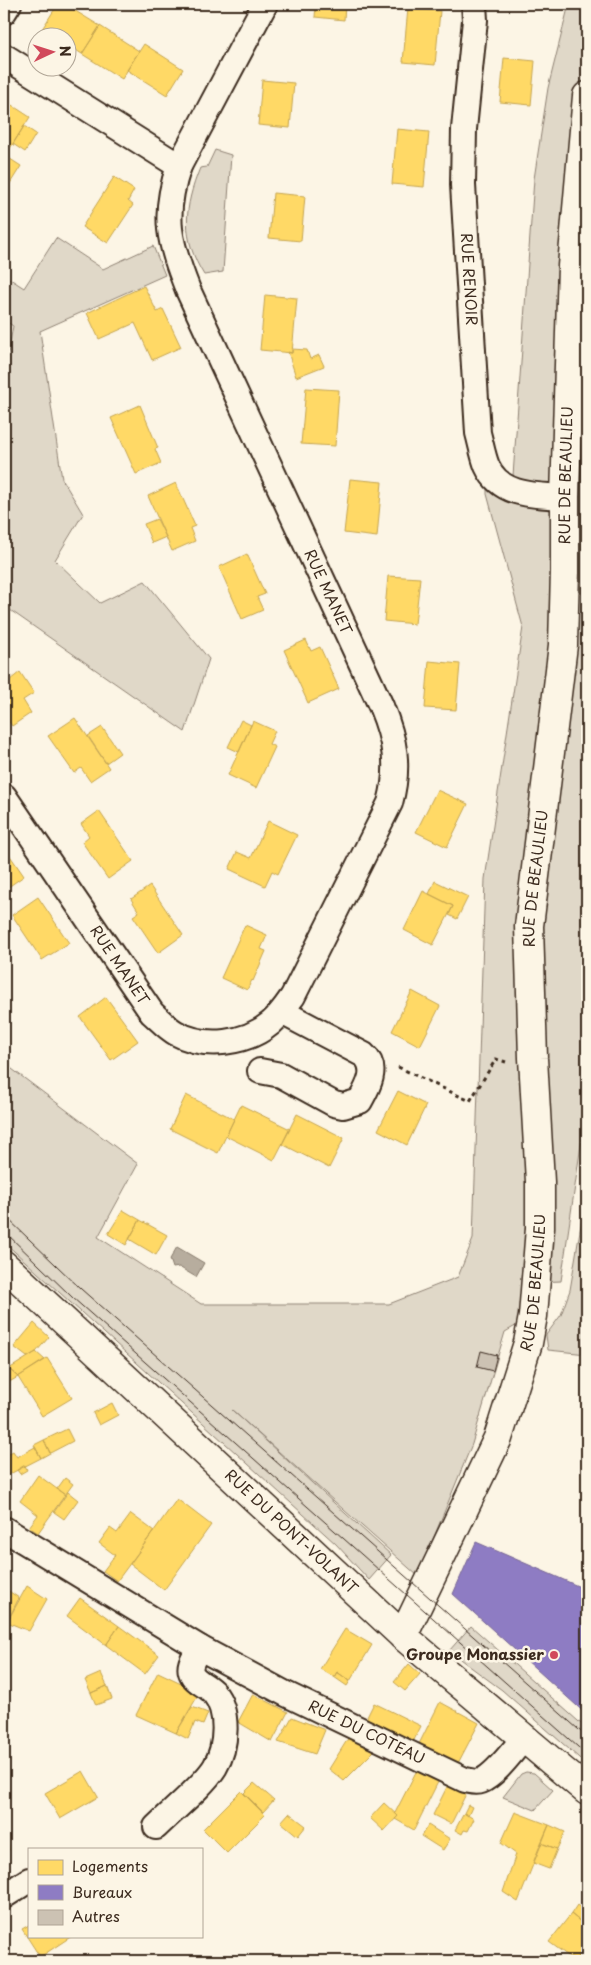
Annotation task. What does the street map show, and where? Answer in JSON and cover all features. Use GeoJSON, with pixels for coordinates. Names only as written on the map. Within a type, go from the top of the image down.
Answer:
{"type":"FeatureCollection","features":[{"type":"Feature","properties":{"kind":"street"},"geometry":{"type":"LineString","coordinates":[[4,12],[9,4]]}},
{"type":"Feature","properties":{"kind":"street"},"geometry":{"type":"LineString","coordinates":[[4,56],[179,166],[265,4]]}},
{"type":"Feature","properties":{"kind":"street","name":"RUE RENOIR"},"geometry":{"type":"LineString","coordinates":[[474,4],[475,20],[464,129],[463,185],[478,433],[487,465],[494,478],[502,486],[531,495],[565,496]]}},
{"type":"Feature","properties":{"kind":"street","name":"RUE DE BEAULIEU"},"geometry":{"type":"LineString","coordinates":[[404,1636],[498,1438],[526,1351],[532,1316],[540,1228],[540,1182],[533,1058],[529,926],[563,645],[566,571],[565,496],[572,266],[587,96]]}},
{"type":"Feature","properties":{"kind":"street","name":"RUE MANET"},"geometry":{"type":"LineString","coordinates":[[4,796],[147,1005],[165,1025],[176,1033],[208,1042],[224,1042],[239,1040],[256,1033],[270,1024],[282,1012],[298,987],[390,803],[395,785],[396,765],[394,746],[381,706],[174,256],[169,218],[173,184],[179,166]]}},
{"type":"Feature","properties":{"kind":"street"},"geometry":{"type":"LineString","coordinates":[[260,1071],[281,1075],[334,1104],[343,1106],[360,1102],[372,1073],[373,1066],[370,1059],[364,1054],[282,1012]]}},
{"type":"Feature","properties":{"kind":"street","name":"RUE DU PONT-VOLANT"},"geometry":{"type":"LineString","coordinates":[[4,1265],[404,1636],[587,1791]]}},
{"type":"Feature","properties":{"kind":"street","name":"RUE DU COTEAU"},"geometry":{"type":"LineString","coordinates":[[4,1529],[200,1648],[286,1694],[465,1780],[482,1781],[490,1775],[525,1737]]}},
{"type":"Feature","properties":{"kind":"street"},"geometry":{"type":"LineString","coordinates":[[156,1827],[208,1776],[216,1766],[221,1753],[224,1737],[220,1707],[216,1695],[193,1676],[191,1669],[191,1664],[200,1648]]}},
{"type":"Feature","properties":{"kind":"street"},"geometry":{"type":"LineString","coordinates":[[4,1896],[28,1881]]}},
{"type":"Feature","properties":{"kind":"path"},"geometry":{"type":"LineString","coordinates":[[373,1066],[392,1065],[470,1101],[496,1059]]}},
{"type":"Feature","properties":{"kind":"shaded area"},"geometry":{"type":"Polygon","coordinates":[[[569,4],[587,4],[587,1088],[582,1138],[561,1281],[537,1282],[533,1316],[505,1332],[472,1444],[418,1576],[232,1410],[391,1555],[369,1580],[336,1544],[4,1242],[4,1063],[138,1164],[98,1237],[201,1304],[389,1304],[458,1277],[473,1239],[485,879],[523,627],[487,494],[487,465],[512,490],[534,179],[548,88],[569,4]]]}},
{"type":"Feature","properties":{"kind":"shaded area"},"geometry":{"type":"Polygon","coordinates":[[[215,150],[231,155],[223,272],[204,275],[191,248],[187,222],[188,209],[200,168],[207,167],[215,150]]]}},
{"type":"Feature","properties":{"kind":"shaded area"},"geometry":{"type":"Polygon","coordinates":[[[56,238],[103,269],[153,246],[165,275],[40,331],[62,479],[83,514],[55,560],[100,603],[145,581],[209,659],[185,732],[10,610],[4,614],[4,376],[13,326],[4,320],[4,275],[24,288],[56,238]]]}},
{"type":"Feature","properties":{"kind":"shaded area"},"geometry":{"type":"Polygon","coordinates":[[[587,1189],[587,1354],[548,1350],[546,1335],[561,1315],[570,1290],[587,1189]]]}},
{"type":"Feature","properties":{"kind":"shaded area"},"geometry":{"type":"Polygon","coordinates":[[[177,1247],[204,1263],[196,1277],[179,1267],[173,1268],[169,1261],[177,1247]]]}},
{"type":"Feature","properties":{"kind":"shaded area"},"geometry":{"type":"Polygon","coordinates":[[[471,1626],[587,1729],[587,1765],[502,1690],[449,1651],[471,1626]]]}},
{"type":"Feature","properties":{"kind":"shaded area"},"geometry":{"type":"Polygon","coordinates":[[[526,1772],[534,1773],[553,1790],[535,1810],[503,1797],[521,1774],[526,1772]]]}},
{"type":"Feature","properties":{"kind":"building: Logements"},"geometry":{"type":"Polygon","coordinates":[[[58,4],[64,4],[100,26],[82,54],[78,51],[78,28],[43,28],[58,4]]]}},
{"type":"Feature","properties":{"kind":"building: Logements"},"geometry":{"type":"Polygon","coordinates":[[[316,4],[345,4],[344,20],[315,17],[316,4]]]}},
{"type":"Feature","properties":{"kind":"building: Logements"},"geometry":{"type":"Polygon","coordinates":[[[408,8],[440,11],[435,65],[403,62],[408,8]]]}},
{"type":"Feature","properties":{"kind":"building: Logements"},"geometry":{"type":"Polygon","coordinates":[[[100,26],[139,51],[122,79],[82,54],[100,26]]]}},
{"type":"Feature","properties":{"kind":"building: Logements"},"geometry":{"type":"Polygon","coordinates":[[[144,44],[183,69],[167,95],[127,70],[144,44]]]}},
{"type":"Feature","properties":{"kind":"building: Logements"},"geometry":{"type":"Polygon","coordinates":[[[504,58],[535,61],[531,105],[500,102],[504,58]]]}},
{"type":"Feature","properties":{"kind":"building: Logements"},"geometry":{"type":"Polygon","coordinates":[[[262,80],[294,83],[290,128],[258,125],[262,80]]]}},
{"type":"Feature","properties":{"kind":"building: Logements"},"geometry":{"type":"Polygon","coordinates":[[[4,100],[30,117],[5,156],[4,155],[4,100]]]}},
{"type":"Feature","properties":{"kind":"building: Logements"},"geometry":{"type":"Polygon","coordinates":[[[24,126],[36,134],[25,152],[13,144],[24,126]]]}},
{"type":"Feature","properties":{"kind":"building: Logements"},"geometry":{"type":"Polygon","coordinates":[[[397,129],[429,132],[424,187],[392,184],[397,129]]]}},
{"type":"Feature","properties":{"kind":"building: Logements"},"geometry":{"type":"Polygon","coordinates":[[[4,155],[21,166],[4,193],[4,155]]]}},
{"type":"Feature","properties":{"kind":"building: Logements"},"geometry":{"type":"Polygon","coordinates":[[[114,177],[134,190],[128,201],[133,205],[108,243],[82,227],[114,177]]]}},
{"type":"Feature","properties":{"kind":"building: Logements"},"geometry":{"type":"Polygon","coordinates":[[[273,193],[305,196],[301,241],[269,238],[273,193]]]}},
{"type":"Feature","properties":{"kind":"building: Logements"},"geometry":{"type":"Polygon","coordinates":[[[144,286],[157,312],[163,309],[181,347],[152,360],[135,323],[99,339],[87,313],[144,286]]]}},
{"type":"Feature","properties":{"kind":"building: Logements"},"geometry":{"type":"Polygon","coordinates":[[[265,295],[297,298],[292,353],[260,350],[265,295]]]}},
{"type":"Feature","properties":{"kind":"building: Logements"},"geometry":{"type":"Polygon","coordinates":[[[292,349],[307,350],[310,359],[319,355],[324,366],[296,377],[288,352],[292,353],[292,349]]]}},
{"type":"Feature","properties":{"kind":"building: Logements"},"geometry":{"type":"Polygon","coordinates":[[[306,388],[339,390],[335,446],[301,444],[306,388]]]}},
{"type":"Feature","properties":{"kind":"building: Logements"},"geometry":{"type":"Polygon","coordinates":[[[140,405],[158,448],[155,449],[161,463],[136,474],[111,418],[140,405]]]}},
{"type":"Feature","properties":{"kind":"building: Logements"},"geometry":{"type":"Polygon","coordinates":[[[350,479],[382,482],[377,537],[344,533],[350,479]]]}},
{"type":"Feature","properties":{"kind":"building: Logements"},"geometry":{"type":"Polygon","coordinates":[[[176,483],[195,526],[190,528],[195,541],[172,551],[148,496],[176,483]]]}},
{"type":"Feature","properties":{"kind":"building: Logements"},"geometry":{"type":"Polygon","coordinates":[[[157,519],[166,537],[152,543],[144,524],[157,519]]]}},
{"type":"Feature","properties":{"kind":"building: Logements"},"geometry":{"type":"Polygon","coordinates":[[[247,554],[265,594],[257,597],[263,610],[242,619],[219,567],[247,554]]]}},
{"type":"Feature","properties":{"kind":"building: Logements"},"geometry":{"type":"Polygon","coordinates":[[[388,576],[420,578],[415,624],[384,621],[388,576]]]}},
{"type":"Feature","properties":{"kind":"building: Logements"},"geometry":{"type":"Polygon","coordinates":[[[306,640],[311,651],[320,647],[339,689],[308,703],[284,650],[306,640]]]}},
{"type":"Feature","properties":{"kind":"building: Logements"},"geometry":{"type":"Polygon","coordinates":[[[429,661],[460,664],[456,710],[425,708],[429,661]]]}},
{"type":"Feature","properties":{"kind":"building: Logements"},"geometry":{"type":"Polygon","coordinates":[[[4,671],[10,680],[20,672],[34,693],[23,700],[31,713],[12,726],[4,715],[4,671]]]}},
{"type":"Feature","properties":{"kind":"building: Logements"},"geometry":{"type":"Polygon","coordinates":[[[75,718],[109,768],[90,781],[81,768],[74,773],[48,736],[75,718]]]}},
{"type":"Feature","properties":{"kind":"building: Logements"},"geometry":{"type":"Polygon","coordinates":[[[241,720],[251,725],[239,752],[228,747],[241,720]]]}},
{"type":"Feature","properties":{"kind":"building: Logements"},"geometry":{"type":"Polygon","coordinates":[[[253,721],[275,731],[269,744],[275,747],[256,788],[228,775],[253,721]]]}},
{"type":"Feature","properties":{"kind":"building: Logements"},"geometry":{"type":"Polygon","coordinates":[[[102,727],[120,753],[106,763],[88,736],[102,727]]]}},
{"type":"Feature","properties":{"kind":"building: Logements"},"geometry":{"type":"Polygon","coordinates":[[[437,790],[468,804],[447,847],[416,832],[437,790]]]}},
{"type":"Feature","properties":{"kind":"building: Logements"},"geometry":{"type":"Polygon","coordinates":[[[99,811],[133,861],[108,879],[82,842],[89,836],[81,824],[99,811]]]}},
{"type":"Feature","properties":{"kind":"building: Logements"},"geometry":{"type":"Polygon","coordinates":[[[268,821],[297,835],[278,874],[272,871],[265,886],[229,869],[237,852],[251,858],[268,821]]]}},
{"type":"Feature","properties":{"kind":"building: Logements"},"geometry":{"type":"Polygon","coordinates":[[[4,847],[24,876],[4,890],[4,847]]]}},
{"type":"Feature","properties":{"kind":"building: Logements"},"geometry":{"type":"Polygon","coordinates":[[[435,881],[468,897],[457,919],[449,915],[453,906],[429,894],[435,881]]]}},
{"type":"Feature","properties":{"kind":"building: Logements"},"geometry":{"type":"Polygon","coordinates":[[[150,886],[183,935],[158,953],[133,916],[139,912],[131,899],[150,886]]]}},
{"type":"Feature","properties":{"kind":"building: Logements"},"geometry":{"type":"Polygon","coordinates":[[[423,891],[453,906],[433,945],[404,930],[423,891]]]}},
{"type":"Feature","properties":{"kind":"building: Logements"},"geometry":{"type":"Polygon","coordinates":[[[38,897],[69,943],[42,960],[12,915],[38,897]]]}},
{"type":"Feature","properties":{"kind":"building: Logements"},"geometry":{"type":"Polygon","coordinates":[[[245,925],[267,935],[261,949],[266,951],[247,990],[221,978],[245,925]]]}},
{"type":"Feature","properties":{"kind":"building: Logements"},"geometry":{"type":"Polygon","coordinates":[[[412,991],[440,1006],[420,1046],[392,1031],[412,991]]]}},
{"type":"Feature","properties":{"kind":"building: Logements"},"geometry":{"type":"Polygon","coordinates":[[[106,997],[138,1041],[111,1060],[80,1017],[106,997]]]}},
{"type":"Feature","properties":{"kind":"building: Logements"},"geometry":{"type":"Polygon","coordinates":[[[398,1091],[426,1105],[407,1145],[378,1130],[398,1091]]]}},
{"type":"Feature","properties":{"kind":"building: Logements"},"geometry":{"type":"Polygon","coordinates":[[[186,1095],[234,1119],[218,1153],[170,1129],[186,1095]]]}},
{"type":"Feature","properties":{"kind":"building: Logements"},"geometry":{"type":"Polygon","coordinates":[[[241,1105],[290,1129],[274,1160],[226,1136],[241,1105]]]}},
{"type":"Feature","properties":{"kind":"building: Logements"},"geometry":{"type":"Polygon","coordinates":[[[297,1114],[344,1138],[329,1168],[282,1144],[297,1114]]]}},
{"type":"Feature","properties":{"kind":"building: Logements"},"geometry":{"type":"Polygon","coordinates":[[[123,1210],[140,1220],[126,1245],[108,1234],[123,1210]]]}},
{"type":"Feature","properties":{"kind":"building: Logements"},"geometry":{"type":"Polygon","coordinates":[[[140,1220],[167,1235],[156,1255],[129,1239],[140,1220]]]}},
{"type":"Feature","properties":{"kind":"building: Logements"},"geometry":{"type":"Polygon","coordinates":[[[34,1323],[49,1337],[36,1352],[27,1357],[14,1347],[34,1323]]]}},
{"type":"Feature","properties":{"kind":"building: Logements"},"geometry":{"type":"Polygon","coordinates":[[[36,1352],[45,1360],[18,1377],[9,1369],[36,1352]]]}},
{"type":"Feature","properties":{"kind":"building: Logements"},"geometry":{"type":"Polygon","coordinates":[[[47,1358],[72,1398],[42,1416],[18,1377],[47,1358]]]}},
{"type":"Feature","properties":{"kind":"building: Logements"},"geometry":{"type":"Polygon","coordinates":[[[9,1369],[18,1377],[4,1385],[4,1372],[9,1369]]]}},
{"type":"Feature","properties":{"kind":"building: Logements"},"geometry":{"type":"Polygon","coordinates":[[[4,1392],[10,1403],[4,1407],[4,1392]]]}},
{"type":"Feature","properties":{"kind":"building: Logements"},"geometry":{"type":"Polygon","coordinates":[[[112,1403],[118,1415],[99,1425],[93,1413],[112,1403]]]}},
{"type":"Feature","properties":{"kind":"building: Logements"},"geometry":{"type":"Polygon","coordinates":[[[67,1429],[73,1441],[50,1453],[44,1440],[67,1429]]]}},
{"type":"Feature","properties":{"kind":"building: Logements"},"geometry":{"type":"Polygon","coordinates":[[[44,1440],[50,1453],[41,1458],[34,1445],[44,1440]]]}},
{"type":"Feature","properties":{"kind":"building: Logements"},"geometry":{"type":"Polygon","coordinates":[[[35,1447],[41,1458],[4,1477],[4,1456],[13,1451],[17,1457],[35,1447]]]}},
{"type":"Feature","properties":{"kind":"building: Logements"},"geometry":{"type":"Polygon","coordinates":[[[25,1465],[27,1470],[20,1474],[17,1470],[25,1465]]]}},
{"type":"Feature","properties":{"kind":"building: Logements"},"geometry":{"type":"Polygon","coordinates":[[[38,1475],[65,1495],[38,1533],[29,1527],[38,1515],[20,1501],[38,1475]]]}},
{"type":"Feature","properties":{"kind":"building: Logements"},"geometry":{"type":"Polygon","coordinates":[[[65,1478],[73,1484],[65,1495],[57,1489],[65,1478]]]}},
{"type":"Feature","properties":{"kind":"building: Logements"},"geometry":{"type":"Polygon","coordinates":[[[68,1492],[78,1500],[64,1519],[54,1512],[68,1492]]]}},
{"type":"Feature","properties":{"kind":"building: Logements"},"geometry":{"type":"Polygon","coordinates":[[[177,1499],[211,1525],[164,1590],[130,1564],[177,1499]]]}},
{"type":"Feature","properties":{"kind":"building: Logements"},"geometry":{"type":"Polygon","coordinates":[[[131,1514],[154,1531],[117,1581],[103,1571],[115,1555],[99,1543],[110,1528],[117,1533],[131,1514]]]}},
{"type":"Feature","properties":{"kind":"building: Logements"},"geometry":{"type":"Polygon","coordinates":[[[27,1586],[47,1599],[29,1631],[7,1622],[27,1586]]]}},
{"type":"Feature","properties":{"kind":"building: Logements"},"geometry":{"type":"Polygon","coordinates":[[[4,1588],[19,1598],[7,1622],[4,1620],[4,1588]]]}},
{"type":"Feature","properties":{"kind":"building: Logements"},"geometry":{"type":"Polygon","coordinates":[[[80,1598],[119,1626],[106,1645],[67,1616],[80,1598]]]}},
{"type":"Feature","properties":{"kind":"building: Logements"},"geometry":{"type":"Polygon","coordinates":[[[119,1626],[159,1655],[145,1674],[106,1645],[119,1626]]]}},
{"type":"Feature","properties":{"kind":"building: Logements"},"geometry":{"type":"Polygon","coordinates":[[[345,1629],[372,1645],[350,1681],[337,1672],[334,1677],[320,1669],[345,1629]]]}},
{"type":"Feature","properties":{"kind":"building: Logements"},"geometry":{"type":"Polygon","coordinates":[[[409,1664],[420,1674],[405,1691],[394,1682],[409,1664]]]}},
{"type":"Feature","properties":{"kind":"building: Logements"},"geometry":{"type":"Polygon","coordinates":[[[158,1672],[200,1692],[176,1733],[136,1715],[158,1672]]]}},
{"type":"Feature","properties":{"kind":"building: Logements"},"geometry":{"type":"Polygon","coordinates":[[[337,1672],[350,1681],[347,1686],[334,1677],[337,1672]]]}},
{"type":"Feature","properties":{"kind":"building: Logements"},"geometry":{"type":"Polygon","coordinates":[[[101,1673],[107,1686],[91,1693],[85,1680],[101,1673]]]}},
{"type":"Feature","properties":{"kind":"building: Logements"},"geometry":{"type":"Polygon","coordinates":[[[107,1686],[112,1699],[96,1705],[91,1693],[107,1686]]]}},
{"type":"Feature","properties":{"kind":"building: Logements"},"geometry":{"type":"Polygon","coordinates":[[[253,1694],[288,1712],[272,1742],[238,1722],[253,1694]]]}},
{"type":"Feature","properties":{"kind":"building: Logements"},"geometry":{"type":"Polygon","coordinates":[[[440,1702],[479,1723],[456,1767],[417,1748],[440,1702]]]}},
{"type":"Feature","properties":{"kind":"building: Logements"},"geometry":{"type":"Polygon","coordinates":[[[374,1703],[421,1726],[411,1746],[364,1723],[374,1703]]]}},
{"type":"Feature","properties":{"kind":"building: Logements"},"geometry":{"type":"Polygon","coordinates":[[[192,1707],[208,1713],[203,1725],[195,1722],[188,1739],[176,1733],[192,1707]]]}},
{"type":"Feature","properties":{"kind":"building: Logements"},"geometry":{"type":"Polygon","coordinates":[[[292,1717],[325,1730],[315,1754],[278,1742],[292,1717]]]}},
{"type":"Feature","properties":{"kind":"building: Logements"},"geometry":{"type":"Polygon","coordinates":[[[349,1737],[375,1750],[344,1781],[329,1769],[349,1737]]]}},
{"type":"Feature","properties":{"kind":"building: Logements"},"geometry":{"type":"Polygon","coordinates":[[[417,1770],[439,1780],[414,1830],[395,1819],[398,1816],[395,1813],[417,1770]]]}},
{"type":"Feature","properties":{"kind":"building: Logements"},"geometry":{"type":"Polygon","coordinates":[[[83,1771],[98,1797],[60,1819],[45,1793],[83,1771]]]}},
{"type":"Feature","properties":{"kind":"building: Logements"},"geometry":{"type":"Polygon","coordinates":[[[254,1783],[274,1800],[263,1812],[244,1793],[254,1783]]]}},
{"type":"Feature","properties":{"kind":"building: Logements"},"geometry":{"type":"Polygon","coordinates":[[[449,1783],[467,1792],[451,1824],[433,1815],[449,1783]]]}},
{"type":"Feature","properties":{"kind":"building: Logements"},"geometry":{"type":"Polygon","coordinates":[[[241,1791],[265,1815],[227,1853],[203,1829],[241,1791]]]}},
{"type":"Feature","properties":{"kind":"building: Logements"},"geometry":{"type":"Polygon","coordinates":[[[384,1803],[398,1816],[384,1831],[370,1818],[384,1803]]]}},
{"type":"Feature","properties":{"kind":"building: Logements"},"geometry":{"type":"Polygon","coordinates":[[[468,1805],[472,1807],[468,1816],[464,1813],[468,1805]]]}},
{"type":"Feature","properties":{"kind":"building: Logements"},"geometry":{"type":"Polygon","coordinates":[[[515,1812],[549,1825],[518,1902],[503,1892],[516,1854],[501,1843],[515,1812]]]}},
{"type":"Feature","properties":{"kind":"building: Logements"},"geometry":{"type":"Polygon","coordinates":[[[289,1813],[306,1826],[298,1836],[281,1822],[289,1813]]]}},
{"type":"Feature","properties":{"kind":"building: Logements"},"geometry":{"type":"Polygon","coordinates":[[[464,1813],[474,1819],[468,1831],[464,1830],[462,1834],[455,1830],[464,1813]]]}},
{"type":"Feature","properties":{"kind":"building: Logements"},"geometry":{"type":"Polygon","coordinates":[[[4,1825],[9,1850],[4,1851],[4,1825]]]}},
{"type":"Feature","properties":{"kind":"building: Logements"},"geometry":{"type":"Polygon","coordinates":[[[428,1825],[450,1839],[443,1850],[421,1836],[428,1825]]]}},
{"type":"Feature","properties":{"kind":"building: Logements"},"geometry":{"type":"Polygon","coordinates":[[[549,1825],[565,1832],[557,1849],[541,1843],[549,1825]]]}},
{"type":"Feature","properties":{"kind":"building: Logements"},"geometry":{"type":"Polygon","coordinates":[[[541,1843],[557,1849],[549,1869],[533,1863],[541,1843]]]}},
{"type":"Feature","properties":{"kind":"building: Logements"},"geometry":{"type":"Polygon","coordinates":[[[577,1905],[587,1913],[587,1927],[571,1914],[577,1905]]]}},
{"type":"Feature","properties":{"kind":"building: Logements"},"geometry":{"type":"Polygon","coordinates":[[[571,1914],[587,1927],[587,1945],[575,1961],[549,1942],[571,1914]]]}},
{"type":"Feature","properties":{"kind":"building: Logements"},"geometry":{"type":"Polygon","coordinates":[[[28,1926],[28,1938],[69,1938],[40,1957],[22,1929],[28,1926]]]}},
{"type":"Feature","properties":{"kind":"building: Logements"},"geometry":{"type":"Polygon","coordinates":[[[587,1945],[587,1961],[575,1961],[587,1945]]]}},
{"type":"Feature","properties":{"kind":"building: Logements"},"geometry":{"type":"Polygon","coordinates":[[[4,1948],[12,1961],[4,1961],[4,1948]]]}},
{"type":"Feature","properties":{"kind":"building: Bureaux","name":"Groupe Monassier"},"geometry":{"type":"Polygon","coordinates":[[[476,1542],[587,1590],[587,1715],[453,1594],[476,1542]]]}},
{"type":"Feature","properties":{"kind":"building: Autres"},"geometry":{"type":"Polygon","coordinates":[[[481,1351],[497,1355],[493,1371],[477,1367],[481,1351]]]}},
{"type":"Feature","properties":{"kind":"tram line"},"geometry":{"type":"LineString","coordinates":[[4,1215],[81,1289],[587,1737]]}},
{"type":"Feature","properties":{"kind":"tram line"},"geometry":{"type":"LineString","coordinates":[[4,1231],[73,1298],[587,1755]]}},
{"type":"Feature","properties":{"kind":"place","name":"Groupe Monassier"},"geometry":{"type":"Point","coordinates":[554,1655]}}]}
